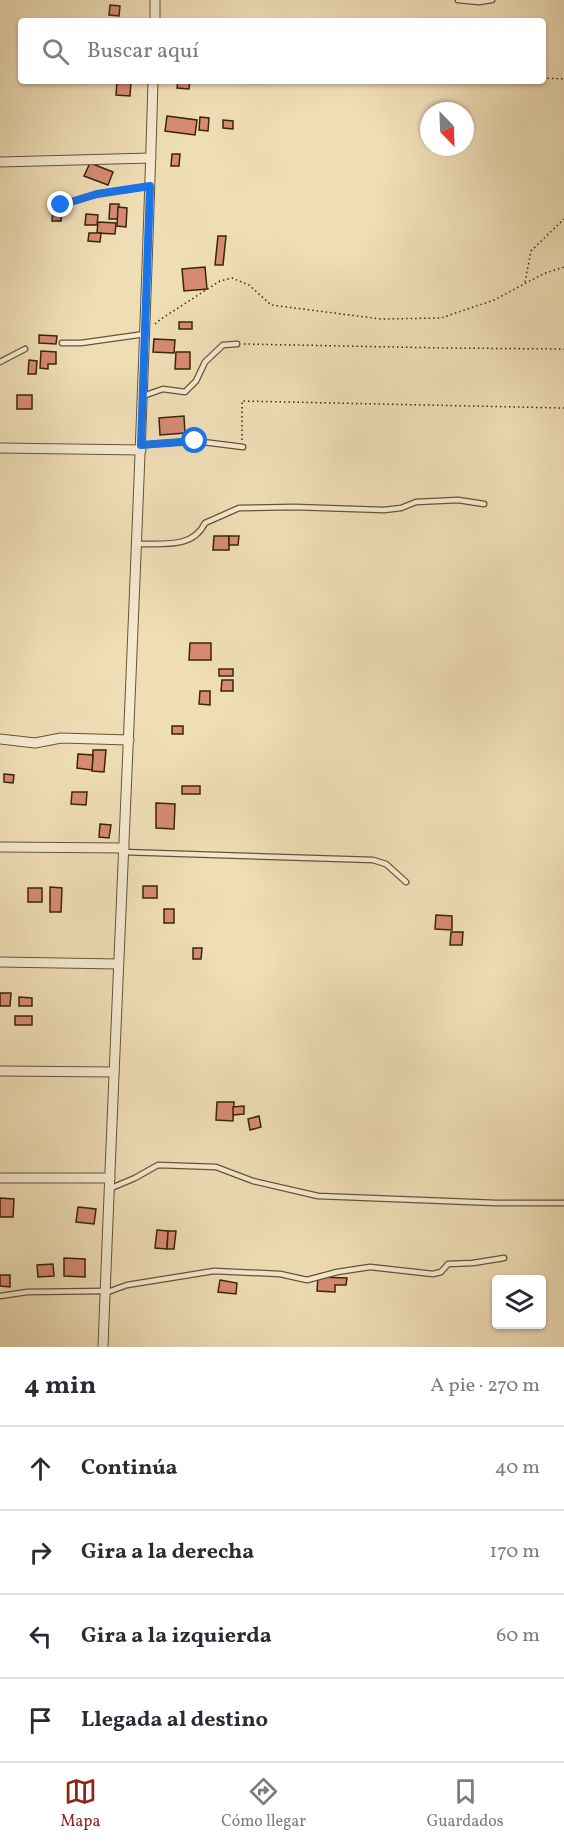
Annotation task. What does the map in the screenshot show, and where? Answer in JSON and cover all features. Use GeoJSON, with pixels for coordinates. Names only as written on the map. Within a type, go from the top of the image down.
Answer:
{"type":"FeatureCollection","features":[{"type":"Feature","properties":{"kind":"street"},"geometry":{"type":"LineString","coordinates":[[155,0],[155,18]]}},
{"type":"Feature","properties":{"kind":"street"},"geometry":{"type":"LineString","coordinates":[[103,1347],[141,448],[153,84]]}},
{"type":"Feature","properties":{"kind":"street"},"geometry":{"type":"LineString","coordinates":[[0,162],[151,158]]}},
{"type":"Feature","properties":{"kind":"street"},"geometry":{"type":"LineString","coordinates":[[0,448],[141,448]]}},
{"type":"Feature","properties":{"kind":"street"},"geometry":{"type":"LineString","coordinates":[[0,739],[35,743],[62,738],[129,740]]}},
{"type":"Feature","properties":{"kind":"street"},"geometry":{"type":"LineString","coordinates":[[0,846],[123,850]]}},
{"type":"Feature","properties":{"kind":"street"},"geometry":{"type":"LineString","coordinates":[[0,962],[118,964]]}},
{"type":"Feature","properties":{"kind":"street"},"geometry":{"type":"LineString","coordinates":[[0,1071],[114,1072]]}},
{"type":"Feature","properties":{"kind":"street"},"geometry":{"type":"LineString","coordinates":[[0,1178],[110,1178]]}},
{"type":"Feature","properties":{"kind":"lane"},"geometry":{"type":"LineString","coordinates":[[458,0],[479,2],[492,0]]}},
{"type":"Feature","properties":{"kind":"lane"},"geometry":{"type":"LineString","coordinates":[[60,207],[97,194],[150,186]]}},
{"type":"Feature","properties":{"kind":"lane"},"geometry":{"type":"LineString","coordinates":[[62,343],[81,343],[145,334]]}},
{"type":"Feature","properties":{"kind":"lane"},"geometry":{"type":"LineString","coordinates":[[142,396],[163,389],[185,392],[195,381],[205,362],[223,345],[237,344]]}},
{"type":"Feature","properties":{"kind":"lane"},"geometry":{"type":"LineString","coordinates":[[0,362],[25,349]]}},
{"type":"Feature","properties":{"kind":"lane"},"geometry":{"type":"LineString","coordinates":[[141,448],[195,441],[243,447]]}},
{"type":"Feature","properties":{"kind":"lane"},"geometry":{"type":"LineString","coordinates":[[137,544],[184,542],[200,534],[205,523],[239,508],[384,510],[401,508],[416,502],[458,500],[484,504]]}},
{"type":"Feature","properties":{"kind":"lane"},"geometry":{"type":"LineString","coordinates":[[123,850],[373,860],[386,864],[406,882]]}},
{"type":"Feature","properties":{"kind":"lane"},"geometry":{"type":"LineString","coordinates":[[109,1189],[158,1165],[216,1167],[252,1181],[318,1196],[496,1203],[564,1203]]}},
{"type":"Feature","properties":{"kind":"lane"},"geometry":{"type":"LineString","coordinates":[[0,1296],[27,1292],[105,1292],[214,1270],[280,1274],[307,1280],[370,1267],[433,1274],[441,1272],[448,1264],[504,1258]]}},
{"type":"Feature","properties":{"kind":"path"},"geometry":{"type":"LineString","coordinates":[[546,78],[564,79]]}},
{"type":"Feature","properties":{"kind":"path"},"geometry":{"type":"LineString","coordinates":[[525,283],[531,251],[564,219]]}},
{"type":"Feature","properties":{"kind":"path"},"geometry":{"type":"LineString","coordinates":[[145,334],[161,319],[220,281],[232,278],[249,285],[271,305],[381,319],[441,318],[494,300],[543,274],[564,267]]}},
{"type":"Feature","properties":{"kind":"path"},"geometry":{"type":"LineString","coordinates":[[237,344],[564,349]]}},
{"type":"Feature","properties":{"kind":"path"},"geometry":{"type":"LineString","coordinates":[[243,447],[242,401],[564,408]]}},
{"type":"Feature","properties":{"kind":"building"},"geometry":{"type":"Polygon","coordinates":[[[110,5],[120,6],[119,16],[109,15],[110,5]]]}},
{"type":"Feature","properties":{"kind":"building"},"geometry":{"type":"Polygon","coordinates":[[[117,84],[131,84],[130,96],[116,95],[117,84]]]}},
{"type":"Feature","properties":{"kind":"building"},"geometry":{"type":"Polygon","coordinates":[[[178,84],[190,84],[189,89],[177,88],[178,84]]]}},
{"type":"Feature","properties":{"kind":"building"},"geometry":{"type":"Polygon","coordinates":[[[167,116],[197,120],[195,135],[165,131],[167,116]]]}},
{"type":"Feature","properties":{"kind":"building"},"geometry":{"type":"Polygon","coordinates":[[[200,117],[209,118],[208,131],[199,130],[200,117]]]}},
{"type":"Feature","properties":{"kind":"building"},"geometry":{"type":"Polygon","coordinates":[[[223,120],[233,121],[233,129],[223,128],[223,120]]]}},
{"type":"Feature","properties":{"kind":"building"},"geometry":{"type":"Polygon","coordinates":[[[172,154],[180,154],[179,166],[171,166],[172,154]]]}},
{"type":"Feature","properties":{"kind":"building"},"geometry":{"type":"Polygon","coordinates":[[[90,163],[113,172],[108,185],[84,176],[90,163]]]}},
{"type":"Feature","properties":{"kind":"building"},"geometry":{"type":"Polygon","coordinates":[[[110,204],[119,204],[118,219],[109,219],[110,204]]]}},
{"type":"Feature","properties":{"kind":"building"},"geometry":{"type":"Polygon","coordinates":[[[118,207],[127,208],[126,227],[117,226],[118,207]]]}},
{"type":"Feature","properties":{"kind":"building"},"geometry":{"type":"Polygon","coordinates":[[[53,210],[62,211],[61,221],[52,221],[53,210]]]}},
{"type":"Feature","properties":{"kind":"building"},"geometry":{"type":"Polygon","coordinates":[[[86,214],[98,215],[97,225],[85,225],[86,214]]]}},
{"type":"Feature","properties":{"kind":"building"},"geometry":{"type":"Polygon","coordinates":[[[98,222],[116,223],[115,234],[97,233],[98,222]]]}},
{"type":"Feature","properties":{"kind":"building"},"geometry":{"type":"Polygon","coordinates":[[[89,233],[101,233],[100,242],[88,241],[89,233]]]}},
{"type":"Feature","properties":{"kind":"building"},"geometry":{"type":"Polygon","coordinates":[[[218,236],[226,236],[223,265],[215,265],[218,236]]]}},
{"type":"Feature","properties":{"kind":"building"},"geometry":{"type":"Polygon","coordinates":[[[205,267],[207,289],[184,291],[182,269],[205,267]]]}},
{"type":"Feature","properties":{"kind":"building"},"geometry":{"type":"Polygon","coordinates":[[[179,322],[192,322],[192,329],[179,329],[179,322]]]}},
{"type":"Feature","properties":{"kind":"building"},"geometry":{"type":"Polygon","coordinates":[[[39,335],[57,336],[56,344],[39,343],[39,335]]]}},
{"type":"Feature","properties":{"kind":"building"},"geometry":{"type":"Polygon","coordinates":[[[154,339],[175,340],[174,353],[153,352],[154,339]]]}},
{"type":"Feature","properties":{"kind":"building"},"geometry":{"type":"Polygon","coordinates":[[[41,351],[56,352],[56,364],[48,364],[48,369],[40,368],[41,351]]]}},
{"type":"Feature","properties":{"kind":"building"},"geometry":{"type":"Polygon","coordinates":[[[176,352],[190,352],[190,369],[175,369],[176,352]]]}},
{"type":"Feature","properties":{"kind":"building"},"geometry":{"type":"Polygon","coordinates":[[[29,360],[37,361],[36,374],[28,374],[29,360]]]}},
{"type":"Feature","properties":{"kind":"building"},"geometry":{"type":"Polygon","coordinates":[[[17,395],[32,395],[32,409],[17,409],[17,395]]]}},
{"type":"Feature","properties":{"kind":"building"},"geometry":{"type":"Polygon","coordinates":[[[184,416],[185,433],[160,435],[159,418],[184,416]]]}},
{"type":"Feature","properties":{"kind":"building"},"geometry":{"type":"Polygon","coordinates":[[[188,432],[200,433],[200,439],[187,439],[188,432]]]}},
{"type":"Feature","properties":{"kind":"building"},"geometry":{"type":"Polygon","coordinates":[[[214,536],[229,536],[229,550],[213,550],[214,536]]]}},
{"type":"Feature","properties":{"kind":"building"},"geometry":{"type":"Polygon","coordinates":[[[229,536],[239,536],[238,545],[229,545],[229,536]]]}},
{"type":"Feature","properties":{"kind":"building"},"geometry":{"type":"Polygon","coordinates":[[[190,643],[211,643],[211,660],[189,660],[190,643]]]}},
{"type":"Feature","properties":{"kind":"building"},"geometry":{"type":"Polygon","coordinates":[[[219,669],[233,669],[233,676],[219,676],[219,669]]]}},
{"type":"Feature","properties":{"kind":"building"},"geometry":{"type":"Polygon","coordinates":[[[222,680],[233,680],[233,691],[221,691],[222,680]]]}},
{"type":"Feature","properties":{"kind":"building"},"geometry":{"type":"Polygon","coordinates":[[[200,691],[210,691],[210,705],[199,704],[200,691]]]}},
{"type":"Feature","properties":{"kind":"building"},"geometry":{"type":"Polygon","coordinates":[[[172,726],[183,726],[183,734],[172,734],[172,726]]]}},
{"type":"Feature","properties":{"kind":"building"},"geometry":{"type":"Polygon","coordinates":[[[93,750],[106,750],[104,772],[92,771],[93,750]]]}},
{"type":"Feature","properties":{"kind":"building"},"geometry":{"type":"Polygon","coordinates":[[[78,754],[93,755],[92,770],[77,768],[78,754]]]}},
{"type":"Feature","properties":{"kind":"building"},"geometry":{"type":"Polygon","coordinates":[[[4,774],[14,775],[13,783],[4,782],[4,774]]]}},
{"type":"Feature","properties":{"kind":"building"},"geometry":{"type":"Polygon","coordinates":[[[182,786],[200,786],[200,794],[182,794],[182,786]]]}},
{"type":"Feature","properties":{"kind":"building"},"geometry":{"type":"Polygon","coordinates":[[[72,792],[87,792],[86,805],[71,804],[72,792]]]}},
{"type":"Feature","properties":{"kind":"building"},"geometry":{"type":"Polygon","coordinates":[[[156,803],[175,804],[174,829],[156,828],[156,803]]]}},
{"type":"Feature","properties":{"kind":"building"},"geometry":{"type":"Polygon","coordinates":[[[100,824],[111,825],[109,838],[99,837],[100,824]]]}},
{"type":"Feature","properties":{"kind":"building"},"geometry":{"type":"Polygon","coordinates":[[[143,886],[157,886],[157,898],[143,898],[143,886]]]}},
{"type":"Feature","properties":{"kind":"building"},"geometry":{"type":"Polygon","coordinates":[[[50,887],[62,888],[61,912],[50,912],[50,887]]]}},
{"type":"Feature","properties":{"kind":"building"},"geometry":{"type":"Polygon","coordinates":[[[28,888],[42,888],[42,902],[28,902],[28,888]]]}},
{"type":"Feature","properties":{"kind":"building"},"geometry":{"type":"Polygon","coordinates":[[[164,909],[174,909],[174,923],[164,923],[164,909]]]}},
{"type":"Feature","properties":{"kind":"building"},"geometry":{"type":"Polygon","coordinates":[[[436,915],[452,916],[452,930],[435,929],[436,915]]]}},
{"type":"Feature","properties":{"kind":"building"},"geometry":{"type":"Polygon","coordinates":[[[451,932],[463,932],[462,945],[450,945],[451,932]]]}},
{"type":"Feature","properties":{"kind":"building"},"geometry":{"type":"Polygon","coordinates":[[[193,948],[202,948],[201,959],[193,959],[193,948]]]}},
{"type":"Feature","properties":{"kind":"building"},"geometry":{"type":"Polygon","coordinates":[[[0,993],[11,993],[10,1006],[0,1006],[0,993]]]}},
{"type":"Feature","properties":{"kind":"building"},"geometry":{"type":"Polygon","coordinates":[[[19,997],[32,998],[32,1006],[19,1006],[19,997]]]}},
{"type":"Feature","properties":{"kind":"building"},"geometry":{"type":"Polygon","coordinates":[[[15,1016],[32,1016],[32,1025],[15,1025],[15,1016]]]}},
{"type":"Feature","properties":{"kind":"building"},"geometry":{"type":"Polygon","coordinates":[[[217,1102],[234,1102],[233,1121],[216,1120],[217,1102]]]}},
{"type":"Feature","properties":{"kind":"building"},"geometry":{"type":"Polygon","coordinates":[[[244,1106],[244,1114],[233,1115],[233,1107],[244,1106]]]}},
{"type":"Feature","properties":{"kind":"building"},"geometry":{"type":"Polygon","coordinates":[[[259,1116],[261,1127],[250,1130],[248,1119],[259,1116]]]}},
{"type":"Feature","properties":{"kind":"building"},"geometry":{"type":"Polygon","coordinates":[[[0,1198],[14,1199],[13,1217],[0,1217],[0,1198]]]}},
{"type":"Feature","properties":{"kind":"building"},"geometry":{"type":"Polygon","coordinates":[[[78,1207],[96,1209],[94,1224],[76,1222],[78,1207]]]}},
{"type":"Feature","properties":{"kind":"building"},"geometry":{"type":"Polygon","coordinates":[[[157,1230],[168,1231],[167,1249],[155,1248],[157,1230]]]}},
{"type":"Feature","properties":{"kind":"building"},"geometry":{"type":"Polygon","coordinates":[[[168,1231],[176,1231],[174,1249],[167,1249],[168,1231]]]}},
{"type":"Feature","properties":{"kind":"building"},"geometry":{"type":"Polygon","coordinates":[[[64,1258],[85,1259],[85,1277],[64,1276],[64,1258]]]}},
{"type":"Feature","properties":{"kind":"building"},"geometry":{"type":"Polygon","coordinates":[[[53,1264],[54,1276],[38,1277],[37,1265],[53,1264]]]}},
{"type":"Feature","properties":{"kind":"building"},"geometry":{"type":"Polygon","coordinates":[[[0,1275],[10,1275],[10,1287],[0,1286],[0,1275]]]}},
{"type":"Feature","properties":{"kind":"building"},"geometry":{"type":"Polygon","coordinates":[[[318,1277],[347,1278],[346,1285],[335,1285],[335,1292],[317,1291],[318,1277]]]}},
{"type":"Feature","properties":{"kind":"building"},"geometry":{"type":"Polygon","coordinates":[[[220,1280],[237,1283],[236,1294],[218,1292],[220,1280]]]}},
{"type":"Feature","properties":{"kind":"route"},"geometry":{"type":"LineString","coordinates":[[61,205],[97,194],[150,186],[141,445],[195,441]]}}]}
